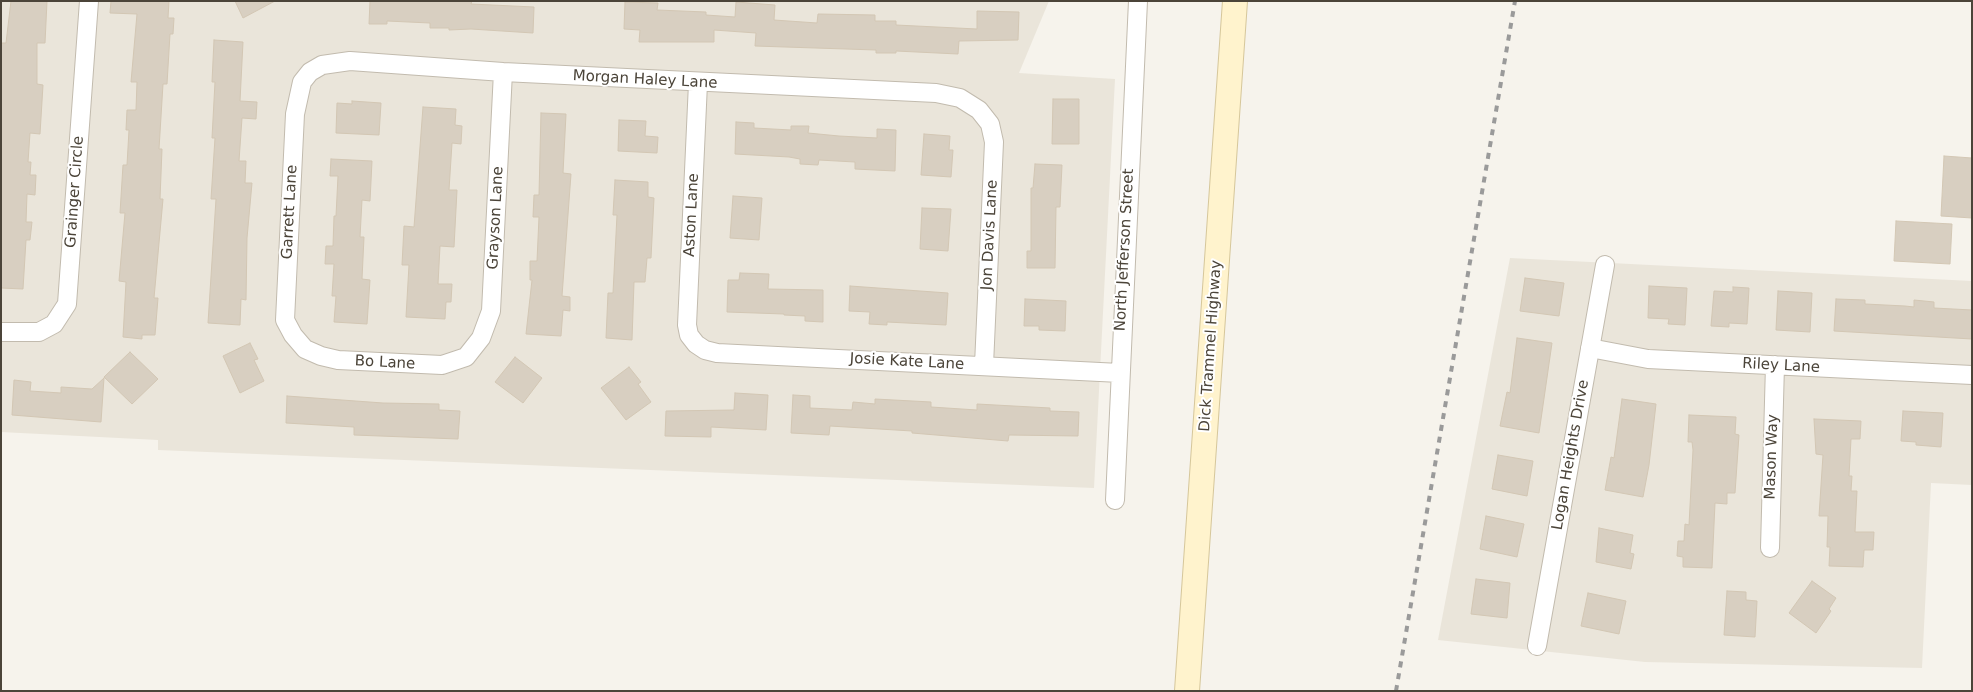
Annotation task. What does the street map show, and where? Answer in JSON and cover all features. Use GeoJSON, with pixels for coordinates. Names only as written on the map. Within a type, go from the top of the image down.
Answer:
{"type":"FeatureCollection","features":[{"type":"Feature","properties":{"kind":"main road","name":"Dick Trammel Highway"},"geometry":{"type":"LineString","coordinates":[[1187,691],[1235,1]]}},
{"type":"Feature","properties":{"kind":"street","name":"Grainger Circle"},"geometry":{"type":"LineString","coordinates":[[1,332],[39,332],[54,324],[67,304],[89,1]]}},
{"type":"Feature","properties":{"kind":"street","name":"North Jefferson Street"},"geometry":{"type":"LineString","coordinates":[[1115,500],[1138,1]]}},
{"type":"Feature","properties":{"kind":"street","name":"Morgan Haley Lane"},"geometry":{"type":"LineString","coordinates":[[310,72],[322,65],[350,61],[698,83],[936,93],[960,98],[979,110]]}},
{"type":"Feature","properties":{"kind":"street","name":"Garrett Lane"},"geometry":{"type":"LineString","coordinates":[[305,349],[293,335],[285,320],[295,114],[302,82],[310,72]]}},
{"type":"Feature","properties":{"kind":"street","name":"Grayson Lane"},"geometry":{"type":"LineString","coordinates":[[466,357],[481,338],[491,311],[502,72]]}},
{"type":"Feature","properties":{"kind":"street","name":"Aston Lane"},"geometry":{"type":"LineString","coordinates":[[696,344],[689,335],[687,325],[698,83]]}},
{"type":"Feature","properties":{"kind":"street","name":"Jon Davis Lane"},"geometry":{"type":"LineString","coordinates":[[979,110],[990,124],[994,142],[984,365]]}},
{"type":"Feature","properties":{"kind":"street","name":"Logan Heights Drive"},"geometry":{"type":"LineString","coordinates":[[1537,646],[1605,265]]}},
{"type":"Feature","properties":{"kind":"street","name":"Josie Kate Lane"},"geometry":{"type":"LineString","coordinates":[[696,344],[705,350],[717,353],[1120,373]]}},
{"type":"Feature","properties":{"kind":"street","name":"Riley Lane"},"geometry":{"type":"LineString","coordinates":[[1590,348],[1648,359],[1972,375]]}},
{"type":"Feature","properties":{"kind":"street","name":"Bo Lane"},"geometry":{"type":"LineString","coordinates":[[305,349],[321,356],[347,361],[442,365],[466,357]]}},
{"type":"Feature","properties":{"kind":"street","name":"Mason Way"},"geometry":{"type":"LineString","coordinates":[[1770,548],[1775,366]]}},
{"type":"Feature","properties":{"kind":"shaded area"},"geometry":{"type":"Polygon","coordinates":[[[1,1],[1049,1],[1019,73],[1115,79],[1094,488],[158,450],[158,440],[1,432],[1,1]]]}},
{"type":"Feature","properties":{"kind":"shaded area"},"geometry":{"type":"Polygon","coordinates":[[[1510,258],[1972,281],[1972,485],[1931,483],[1922,668],[1645,662],[1438,640],[1510,258]]]}},
{"type":"Feature","properties":{"kind":"building"},"geometry":{"type":"Polygon","coordinates":[[[11,1],[47,1],[45,43],[37,43],[37,84],[43,85],[40,134],[30,133],[28,162],[31,162],[30,175],[36,175],[35,195],[27,194],[26,222],[32,222],[30,240],[26,240],[23,289],[1,288],[1,43],[6,43],[11,1]]]}},
{"type":"Feature","properties":{"kind":"building"},"geometry":{"type":"Polygon","coordinates":[[[111,1],[169,1],[168,18],[174,18],[173,34],[170,34],[167,84],[163,84],[159,149],[162,149],[160,199],[163,199],[154,298],[158,298],[155,335],[142,335],[142,339],[123,337],[126,282],[119,281],[125,213],[120,213],[123,165],[127,165],[129,130],[126,130],[127,110],[136,110],[137,82],[131,82],[137,14],[110,13],[111,1]]]}},
{"type":"Feature","properties":{"kind":"building"},"geometry":{"type":"Polygon","coordinates":[[[235,1],[275,1],[243,18],[235,1]]]}},
{"type":"Feature","properties":{"kind":"building"},"geometry":{"type":"Polygon","coordinates":[[[370,1],[472,1],[471,4],[534,7],[533,33],[471,29],[449,30],[449,28],[430,28],[430,23],[387,21],[387,24],[369,24],[370,1]]]}},
{"type":"Feature","properties":{"kind":"building"},"geometry":{"type":"Polygon","coordinates":[[[625,2],[658,3],[657,10],[706,12],[706,15],[735,17],[736,2],[775,5],[774,20],[817,23],[818,14],[875,15],[875,21],[896,21],[896,25],[977,29],[977,11],[1019,12],[1018,40],[959,41],[958,54],[896,51],[896,53],[876,53],[876,50],[755,46],[756,33],[714,30],[714,42],[639,42],[640,30],[624,29],[625,2]]]}},
{"type":"Feature","properties":{"kind":"building"},"geometry":{"type":"Polygon","coordinates":[[[214,40],[243,42],[240,101],[257,102],[256,119],[242,118],[239,161],[246,161],[245,183],[252,183],[247,238],[246,300],[241,299],[240,325],[208,323],[216,199],[211,199],[215,138],[212,138],[215,82],[212,82],[214,40]]]}},
{"type":"Feature","properties":{"kind":"building"},"geometry":{"type":"Polygon","coordinates":[[[1053,99],[1079,99],[1079,144],[1052,144],[1053,99]]]}},
{"type":"Feature","properties":{"kind":"building"},"geometry":{"type":"Polygon","coordinates":[[[352,101],[381,103],[379,135],[336,133],[337,103],[352,104],[352,101]]]}},
{"type":"Feature","properties":{"kind":"building"},"geometry":{"type":"Polygon","coordinates":[[[423,107],[456,109],[455,125],[462,126],[461,144],[452,143],[449,190],[457,190],[454,247],[440,246],[438,284],[452,284],[451,302],[446,302],[445,319],[406,317],[409,265],[402,265],[404,226],[414,227],[423,107]]]}},
{"type":"Feature","properties":{"kind":"building"},"geometry":{"type":"Polygon","coordinates":[[[541,113],[566,114],[563,173],[571,174],[562,296],[570,297],[570,311],[563,310],[561,336],[526,334],[532,280],[530,280],[530,261],[537,261],[539,217],[533,217],[534,195],[539,195],[541,113]]]}},
{"type":"Feature","properties":{"kind":"building"},"geometry":{"type":"Polygon","coordinates":[[[619,120],[646,121],[645,136],[658,137],[657,153],[618,151],[619,120]]]}},
{"type":"Feature","properties":{"kind":"building"},"geometry":{"type":"Polygon","coordinates":[[[736,122],[754,123],[754,128],[791,130],[791,126],[809,126],[808,133],[877,138],[877,129],[896,130],[895,171],[855,169],[855,162],[819,160],[818,165],[800,164],[800,159],[789,157],[735,154],[736,122]]]}},
{"type":"Feature","properties":{"kind":"building"},"geometry":{"type":"Polygon","coordinates":[[[924,134],[950,136],[949,150],[953,150],[951,177],[921,175],[924,134]]]}},
{"type":"Feature","properties":{"kind":"building"},"geometry":{"type":"Polygon","coordinates":[[[1944,156],[1972,158],[1972,218],[1941,216],[1944,156]]]}},
{"type":"Feature","properties":{"kind":"building"},"geometry":{"type":"Polygon","coordinates":[[[331,159],[372,161],[370,201],[362,200],[360,237],[364,237],[362,279],[370,280],[367,324],[334,322],[336,296],[332,296],[334,264],[325,264],[326,246],[333,246],[334,216],[336,216],[338,176],[330,176],[331,159]]]}},
{"type":"Feature","properties":{"kind":"building"},"geometry":{"type":"Polygon","coordinates":[[[1035,164],[1062,165],[1060,207],[1056,207],[1055,268],[1027,268],[1027,251],[1031,251],[1031,188],[1033,188],[1035,164]]]}},
{"type":"Feature","properties":{"kind":"building"},"geometry":{"type":"Polygon","coordinates":[[[615,180],[648,182],[648,197],[654,198],[651,258],[647,258],[645,282],[634,282],[632,340],[606,338],[608,293],[613,293],[617,215],[613,215],[615,180]]]}},
{"type":"Feature","properties":{"kind":"building"},"geometry":{"type":"Polygon","coordinates":[[[733,196],[762,198],[759,240],[730,238],[733,196]]]}},
{"type":"Feature","properties":{"kind":"building"},"geometry":{"type":"Polygon","coordinates":[[[922,208],[951,209],[948,251],[920,249],[922,208]]]}},
{"type":"Feature","properties":{"kind":"building"},"geometry":{"type":"Polygon","coordinates":[[[1896,221],[1952,224],[1950,264],[1894,261],[1896,221]]]}},
{"type":"Feature","properties":{"kind":"building"},"geometry":{"type":"Polygon","coordinates":[[[740,273],[769,274],[768,289],[823,290],[823,322],[805,321],[805,316],[727,312],[728,280],[739,280],[740,273]]]}},
{"type":"Feature","properties":{"kind":"building"},"geometry":{"type":"Polygon","coordinates":[[[1525,278],[1564,283],[1559,316],[1520,311],[1525,278]]]}},
{"type":"Feature","properties":{"kind":"building"},"geometry":{"type":"Polygon","coordinates":[[[850,286],[948,293],[946,325],[887,322],[887,325],[869,324],[870,312],[849,311],[850,286]]]}},
{"type":"Feature","properties":{"kind":"building"},"geometry":{"type":"Polygon","coordinates":[[[1649,286],[1687,288],[1685,325],[1668,324],[1669,319],[1648,318],[1649,286]]]}},
{"type":"Feature","properties":{"kind":"building"},"geometry":{"type":"Polygon","coordinates":[[[1733,287],[1749,288],[1747,324],[1729,323],[1729,327],[1711,326],[1714,291],[1733,292],[1733,287]]]}},
{"type":"Feature","properties":{"kind":"building"},"geometry":{"type":"Polygon","coordinates":[[[1778,291],[1812,293],[1810,332],[1776,330],[1778,291]]]}},
{"type":"Feature","properties":{"kind":"building"},"geometry":{"type":"Polygon","coordinates":[[[1025,299],[1066,301],[1065,331],[1039,330],[1039,326],[1024,326],[1025,299]]]}},
{"type":"Feature","properties":{"kind":"building"},"geometry":{"type":"Polygon","coordinates":[[[1836,299],[1865,300],[1865,304],[1914,307],[1914,300],[1934,302],[1934,308],[1972,310],[1972,339],[1834,331],[1836,299]]]}},
{"type":"Feature","properties":{"kind":"building"},"geometry":{"type":"Polygon","coordinates":[[[1517,338],[1552,343],[1539,433],[1500,426],[1507,392],[1510,393],[1517,338]]]}},
{"type":"Feature","properties":{"kind":"building"},"geometry":{"type":"Polygon","coordinates":[[[250,343],[258,359],[254,360],[264,381],[240,393],[223,356],[250,343]]]}},
{"type":"Feature","properties":{"kind":"building"},"geometry":{"type":"Polygon","coordinates":[[[130,352],[158,379],[132,404],[104,377],[130,352]]]}},
{"type":"Feature","properties":{"kind":"building"},"geometry":{"type":"Polygon","coordinates":[[[515,357],[542,378],[523,403],[495,382],[515,357]]]}},
{"type":"Feature","properties":{"kind":"building"},"geometry":{"type":"Polygon","coordinates":[[[629,367],[641,382],[638,384],[651,402],[626,420],[601,388],[629,367]]]}},
{"type":"Feature","properties":{"kind":"building"},"geometry":{"type":"Polygon","coordinates":[[[104,378],[101,422],[12,415],[14,380],[31,382],[30,391],[61,393],[61,387],[92,389],[104,378]]]}},
{"type":"Feature","properties":{"kind":"building"},"geometry":{"type":"Polygon","coordinates":[[[735,393],[768,395],[766,430],[711,427],[711,437],[665,436],[666,411],[734,410],[735,393]]]}},
{"type":"Feature","properties":{"kind":"building"},"geometry":{"type":"Polygon","coordinates":[[[793,395],[810,396],[810,408],[852,410],[853,402],[875,404],[875,399],[931,402],[931,407],[977,410],[977,404],[1050,408],[1050,411],[1079,412],[1078,436],[1009,435],[1008,441],[912,433],[912,431],[830,426],[829,435],[791,433],[793,395]]]}},
{"type":"Feature","properties":{"kind":"building"},"geometry":{"type":"Polygon","coordinates":[[[287,396],[383,403],[439,404],[439,410],[460,411],[458,439],[354,435],[354,427],[286,423],[287,396]]]}},
{"type":"Feature","properties":{"kind":"building"},"geometry":{"type":"Polygon","coordinates":[[[1622,399],[1656,404],[1649,465],[1643,497],[1605,490],[1611,457],[1614,458],[1622,399]]]}},
{"type":"Feature","properties":{"kind":"building"},"geometry":{"type":"Polygon","coordinates":[[[1903,411],[1943,413],[1941,447],[1916,445],[1916,442],[1901,441],[1903,411]]]}},
{"type":"Feature","properties":{"kind":"building"},"geometry":{"type":"Polygon","coordinates":[[[1689,415],[1736,417],[1735,434],[1739,435],[1735,493],[1727,493],[1727,504],[1715,503],[1712,568],[1683,567],[1683,557],[1677,556],[1678,541],[1684,541],[1685,524],[1689,525],[1693,450],[1692,442],[1688,442],[1689,415]]]}},
{"type":"Feature","properties":{"kind":"building"},"geometry":{"type":"Polygon","coordinates":[[[1814,419],[1861,421],[1860,439],[1851,439],[1849,476],[1852,476],[1851,491],[1857,491],[1855,532],[1874,532],[1873,550],[1864,550],[1863,567],[1829,566],[1830,547],[1827,547],[1828,516],[1819,516],[1823,455],[1816,454],[1814,419]]]}},
{"type":"Feature","properties":{"kind":"building"},"geometry":{"type":"Polygon","coordinates":[[[1498,455],[1533,461],[1527,496],[1492,489],[1498,455]]]}},
{"type":"Feature","properties":{"kind":"building"},"geometry":{"type":"Polygon","coordinates":[[[1486,516],[1524,524],[1517,557],[1480,549],[1486,516]]]}},
{"type":"Feature","properties":{"kind":"building"},"geometry":{"type":"Polygon","coordinates":[[[1599,528],[1633,535],[1630,553],[1634,554],[1631,569],[1596,562],[1599,528]]]}},
{"type":"Feature","properties":{"kind":"building"},"geometry":{"type":"Polygon","coordinates":[[[1476,579],[1510,583],[1507,618],[1471,614],[1476,579]]]}},
{"type":"Feature","properties":{"kind":"building"},"geometry":{"type":"Polygon","coordinates":[[[1812,581],[1836,598],[1829,609],[1831,611],[1816,633],[1789,613],[1812,581]]]}},
{"type":"Feature","properties":{"kind":"building"},"geometry":{"type":"Polygon","coordinates":[[[1727,591],[1746,592],[1746,600],[1757,601],[1755,637],[1724,635],[1727,591]]]}},
{"type":"Feature","properties":{"kind":"building"},"geometry":{"type":"Polygon","coordinates":[[[1588,593],[1626,601],[1619,634],[1581,626],[1588,593]]]}},
{"type":"Feature","properties":{"kind":"railway"},"geometry":{"type":"LineString","coordinates":[[1396,691],[1515,1]]}}]}
